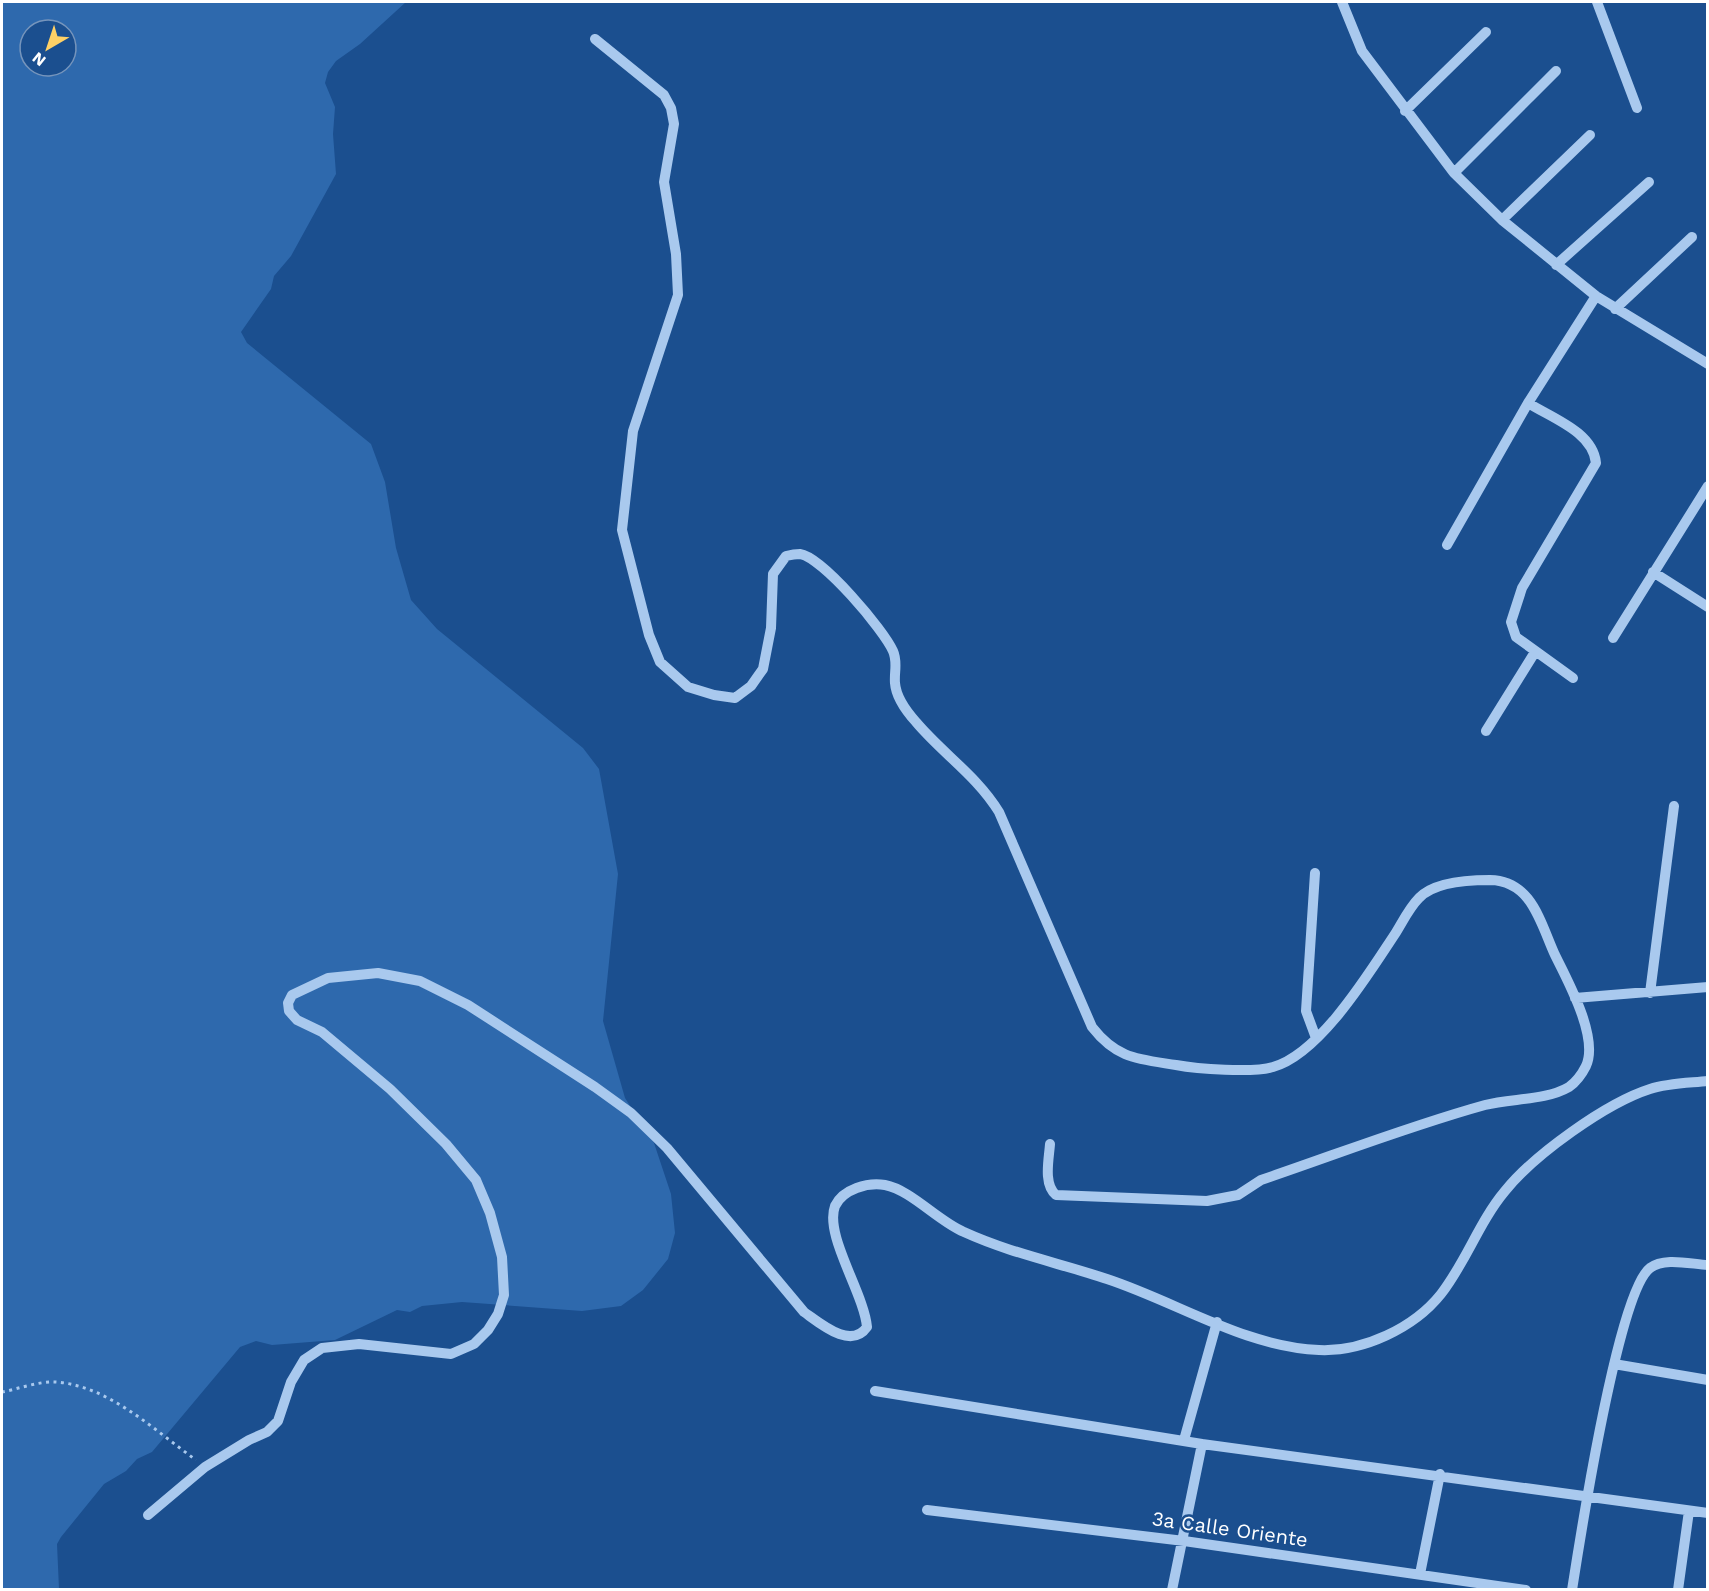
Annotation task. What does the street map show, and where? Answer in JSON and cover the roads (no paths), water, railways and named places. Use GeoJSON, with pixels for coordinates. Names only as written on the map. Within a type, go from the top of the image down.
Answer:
{"type":"FeatureCollection","features":[{"type":"Feature","properties":{"kind":"street"},"geometry":{"type":"LineString","coordinates":[[1342,2],[1362,51],[1454,173],[1502,220],[1596,296],[1707,364]]}},
{"type":"Feature","properties":{"kind":"street"},"geometry":{"type":"LineString","coordinates":[[1597,2],[1637,108]]}},
{"type":"Feature","properties":{"kind":"street"},"geometry":{"type":"LineString","coordinates":[[1406,111],[1486,32]]}},
{"type":"Feature","properties":{"kind":"street"},"geometry":{"type":"LineString","coordinates":[[595,39],[664,95],[671,108],[674,124],[664,182],[676,254],[678,295],[633,431],[622,530],[649,635],[660,662],[688,687],[714,695],[735,698],[763,669],[771,628],[773,574],[786,556],[801,554],[828,572],[860,605],[893,650],[896,662],[895,684],[899,697],[916,722],[986,791],[999,812],[1092,1027],[1107,1047],[1136,1059],[1188,1067],[1273,1067],[1301,1052],[1361,986],[1420,897],[1444,885],[1478,880],[1506,881],[1526,893],[1575,998],[1588,1040],[1588,1062],[1581,1075],[1570,1086],[1556,1092],[1486,1105],[1260,1180],[1238,1195],[1208,1201],[1056,1195],[1051,1191],[1049,1183],[1050,1144]]}},
{"type":"Feature","properties":{"kind":"street"},"geometry":{"type":"LineString","coordinates":[[1454,173],[1556,71]]}},
{"type":"Feature","properties":{"kind":"street"},"geometry":{"type":"LineString","coordinates":[[1502,220],[1590,135]]}},
{"type":"Feature","properties":{"kind":"street"},"geometry":{"type":"LineString","coordinates":[[1556,265],[1649,182]]}},
{"type":"Feature","properties":{"kind":"street"},"geometry":{"type":"LineString","coordinates":[[1615,309],[1692,237]]}},
{"type":"Feature","properties":{"kind":"street"},"geometry":{"type":"LineString","coordinates":[[1447,545],[1528,403],[1596,296]]}},
{"type":"Feature","properties":{"kind":"street"},"geometry":{"type":"LineString","coordinates":[[1528,403],[1588,440],[1595,450],[1596,463],[1514,606],[1511,622],[1516,637],[1573,678]]}},
{"type":"Feature","properties":{"kind":"street"},"geometry":{"type":"LineString","coordinates":[[1612,638],[1707,486]]}},
{"type":"Feature","properties":{"kind":"street"},"geometry":{"type":"LineString","coordinates":[[1653,573],[1707,607]]}},
{"type":"Feature","properties":{"kind":"street"},"geometry":{"type":"LineString","coordinates":[[1486,731],[1534,652]]}},
{"type":"Feature","properties":{"kind":"street"},"geometry":{"type":"LineString","coordinates":[[1650,993],[1674,806]]}},
{"type":"Feature","properties":{"kind":"street"},"geometry":{"type":"LineString","coordinates":[[1315,873],[1306,1011],[1316,1038]]}},
{"type":"Feature","properties":{"kind":"street"},"geometry":{"type":"LineString","coordinates":[[148,1515],[205,1467],[249,1440],[267,1432],[279,1421],[291,1382],[304,1360],[322,1348],[359,1344],[451,1354],[474,1344],[488,1330],[504,1295],[502,1257],[490,1213],[476,1180],[446,1144],[390,1089],[322,1032],[297,1020],[290,1011],[288,1003],[292,995],[328,978],[378,973],[420,981],[468,1005],[595,1087],[631,1113],[667,1148],[804,1312],[827,1328],[855,1337],[862,1334],[867,1327],[858,1290],[838,1244],[833,1224],[836,1206],[848,1191],[871,1185],[885,1185],[900,1191],[942,1221],[964,1232],[1043,1261],[1107,1279],[1279,1346],[1334,1351],[1386,1336],[1440,1296],[1490,1213],[1526,1168],[1606,1109],[1651,1089],[1707,1081]]}},
{"type":"Feature","properties":{"kind":"street"},"geometry":{"type":"LineString","coordinates":[[1575,998],[1707,987]]}},
{"type":"Feature","properties":{"kind":"street"},"geometry":{"type":"LineString","coordinates":[[1572,1590],[1587,1494],[1614,1364],[1636,1286],[1650,1267],[1660,1263],[1707,1265]]}},
{"type":"Feature","properties":{"kind":"street"},"geometry":{"type":"LineString","coordinates":[[1184,1440],[1217,1322]]}},
{"type":"Feature","properties":{"kind":"street"},"geometry":{"type":"LineString","coordinates":[[1614,1364],[1707,1380]]}},
{"type":"Feature","properties":{"kind":"street"},"geometry":{"type":"LineString","coordinates":[[875,1391],[1202,1444],[1587,1494],[1707,1513]]}},
{"type":"Feature","properties":{"kind":"street"},"geometry":{"type":"LineString","coordinates":[[1172,1590],[1202,1444]]}},
{"type":"Feature","properties":{"kind":"street"},"geometry":{"type":"LineString","coordinates":[[1420,1574],[1440,1474]]}},
{"type":"Feature","properties":{"kind":"street","name":"3a Calle Oriente"},"geometry":{"type":"LineString","coordinates":[[927,1510],[1184,1540],[1526,1590]]}},
{"type":"Feature","properties":{"kind":"street"},"geometry":{"type":"LineString","coordinates":[[1678,1590],[1689,1511]]}}]}
